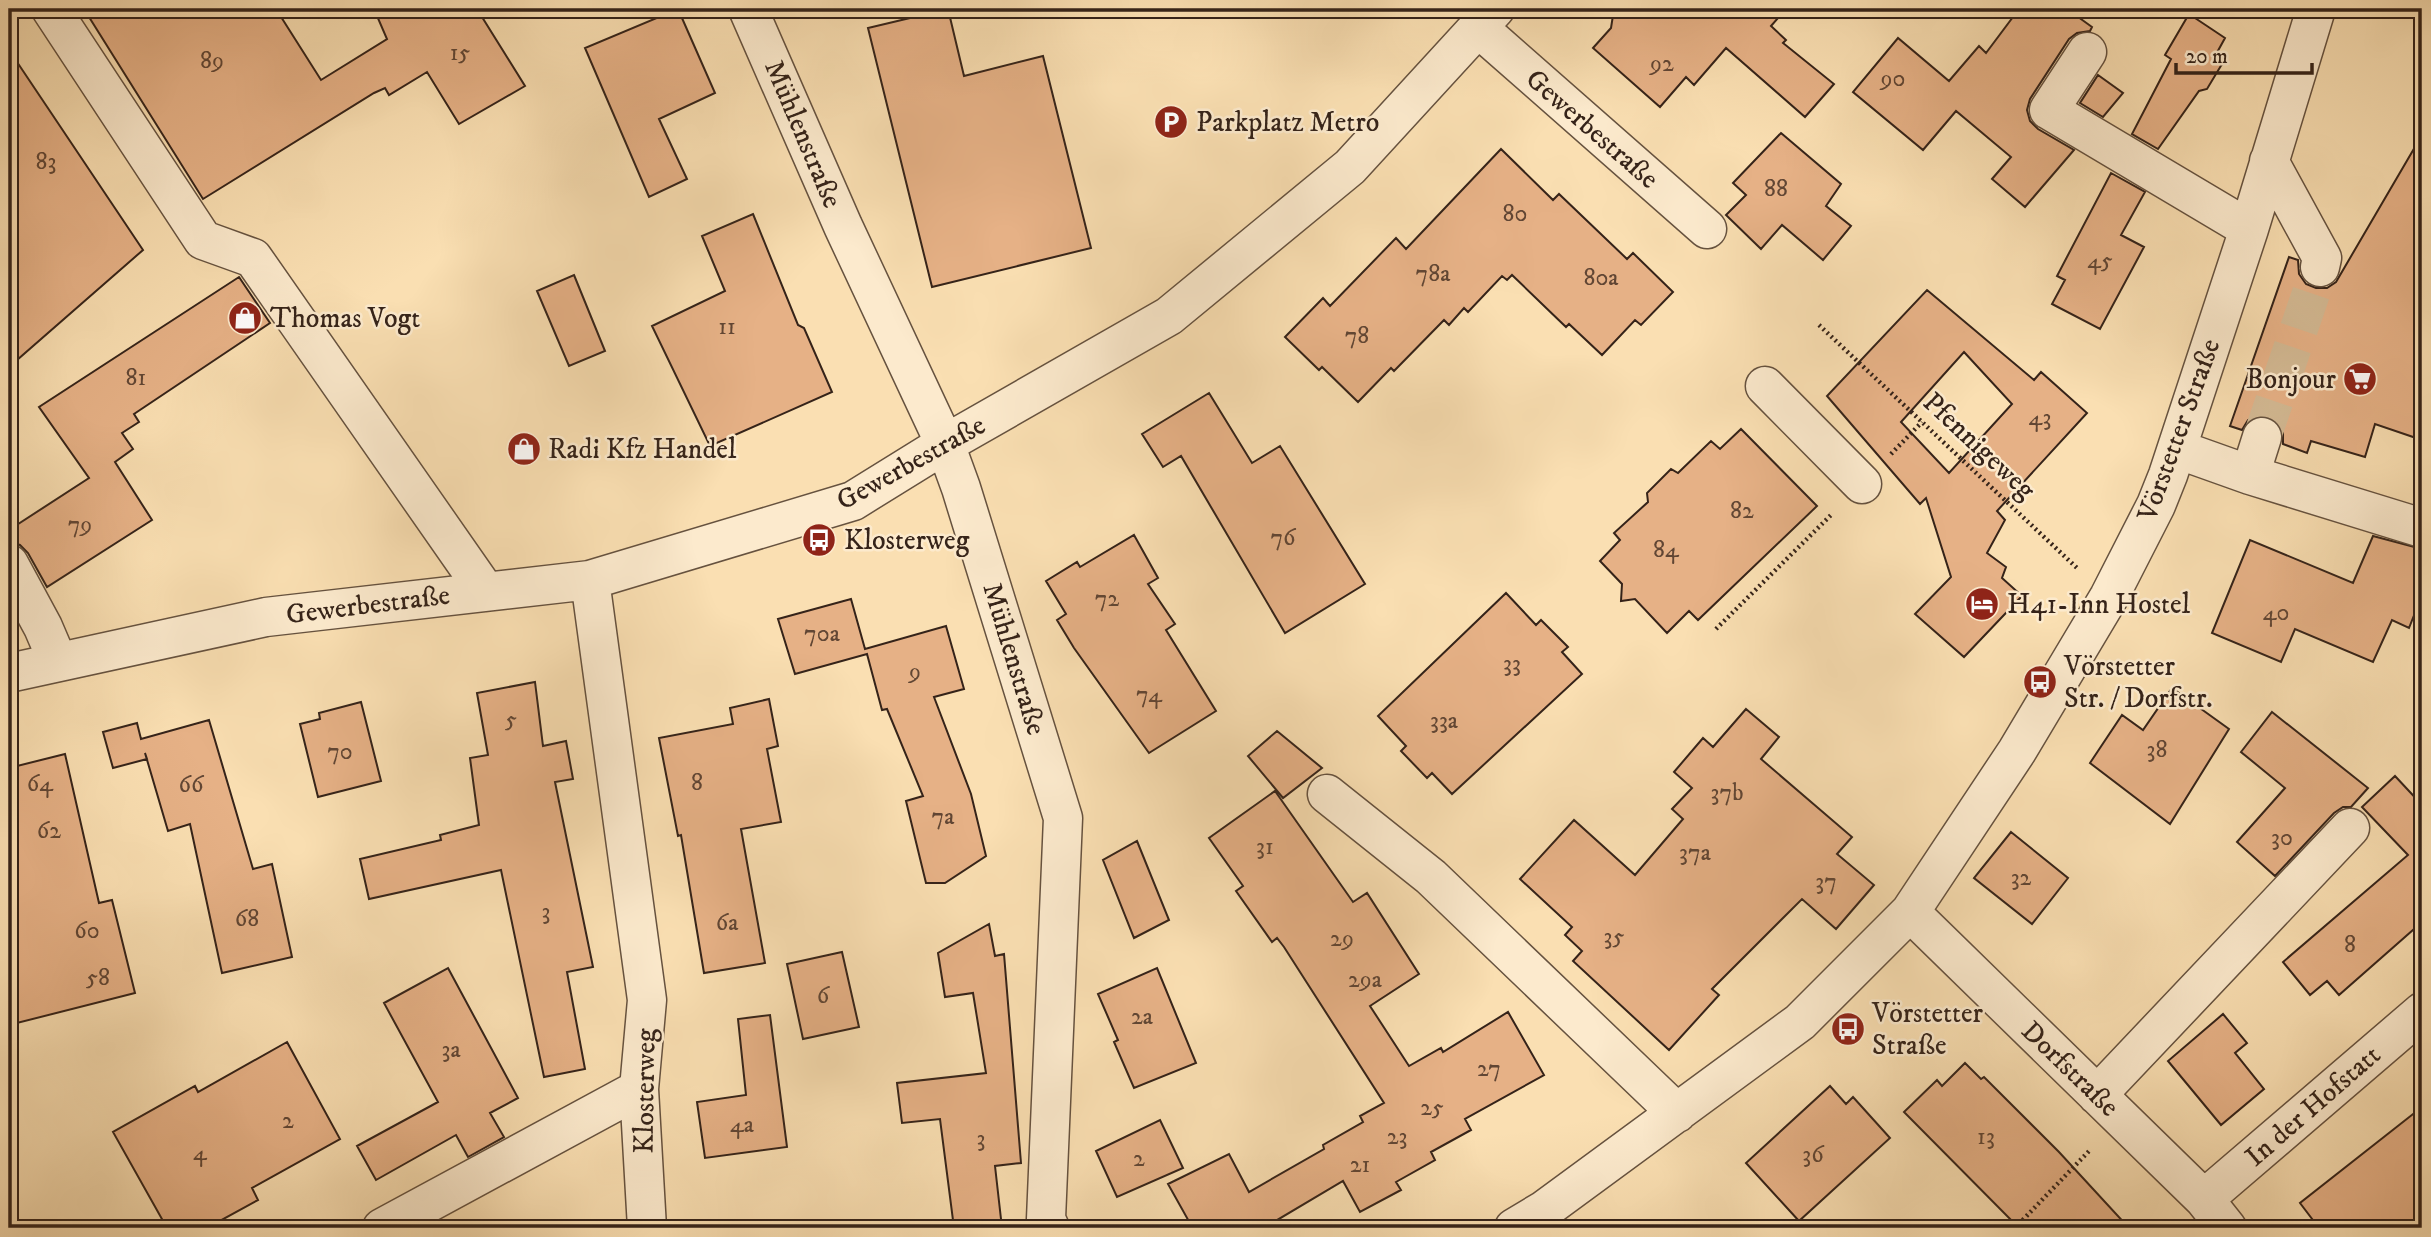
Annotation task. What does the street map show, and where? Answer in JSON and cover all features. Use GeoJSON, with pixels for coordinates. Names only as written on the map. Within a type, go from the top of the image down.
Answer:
{"type":"FeatureCollection","features":[{"type":"Feature","properties":{"kind":"street"},"geometry":{"type":"LineString","coordinates":[[51,9],[203,240],[253,258],[486,592]]}},
{"type":"Feature","properties":{"kind":"street","name":"Mühlenstraße"},"geometry":{"type":"LineString","coordinates":[[748,9],[843,226],[945,444],[1063,818],[1046,1219],[1050,1228]]}},
{"type":"Feature","properties":{"kind":"street","name":"Vörstetter Straße"},"geometry":{"type":"LineString","coordinates":[[1536,1222],[1800,1022],[1910,912],[2017,751],[2109,597],[2156,505],[2249,229],[2316,9]]}},
{"type":"Feature","properties":{"kind":"street","name":"Gewerbestraße"},"geometry":{"type":"LineString","coordinates":[[9,673],[266,617],[590,580],[853,501],[945,444],[1169,316],[1349,167],[1488,17],[1499,46],[1707,229]]}},
{"type":"Feature","properties":{"kind":"street"},"geometry":{"type":"LineString","coordinates":[[2087,52],[2049,110],[2249,229]]}},
{"type":"Feature","properties":{"kind":"street"},"geometry":{"type":"LineString","coordinates":[[2269,162],[2322,258],[2320,267]]}},
{"type":"Feature","properties":{"kind":"street"},"geometry":{"type":"LineString","coordinates":[[1765,386],[1862,484]]}},
{"type":"Feature","properties":{"kind":"street"},"geometry":{"type":"LineString","coordinates":[[2250,475],[2262,437]]}},
{"type":"Feature","properties":{"kind":"street"},"geometry":{"type":"LineString","coordinates":[[2177,449],[2250,475],[2422,528]]}},
{"type":"Feature","properties":{"kind":"street"},"geometry":{"type":"LineString","coordinates":[[9,564],[43,626],[58,662]]}},
{"type":"Feature","properties":{"kind":"street","name":"Klosterweg"},"geometry":{"type":"LineString","coordinates":[[590,580],[647,1000],[639,1089],[647,1228]]}},
{"type":"Feature","properties":{"kind":"street"},"geometry":{"type":"LineString","coordinates":[[1327,794],[1431,877],[1677,1114]]}},
{"type":"Feature","properties":{"kind":"street"},"geometry":{"type":"LineString","coordinates":[[2109,1107],[2350,828]]}},
{"type":"Feature","properties":{"kind":"street","name":"Dorfstraße"},"geometry":{"type":"LineString","coordinates":[[1910,912],[2216,1214]]}},
{"type":"Feature","properties":{"kind":"street","name":"In der Hofstatt"},"geometry":{"type":"LineString","coordinates":[[2216,1214],[2422,1013]]}},
{"type":"Feature","properties":{"kind":"street"},"geometry":{"type":"LineString","coordinates":[[382,1228],[639,1089]]}},
{"type":"Feature","properties":{"kind":"path","name":"Pfennigeweg"},"geometry":{"type":"LineString","coordinates":[[1819,326],[2109,597]]}},
{"type":"Feature","properties":{"kind":"path"},"geometry":{"type":"LineString","coordinates":[[1716,629],[1922,422]]}},
{"type":"Feature","properties":{"kind":"path"},"geometry":{"type":"LineString","coordinates":[[2015,1228],[2109,1107]]}},
{"type":"Feature","properties":{"kind":"building"},"geometry":{"type":"Polygon","coordinates":[[[84,9],[276,9],[321,80],[387,39],[374,9],[477,9],[525,86],[459,124],[427,72],[389,95],[385,88],[374,93],[203,199],[84,9]]]}},
{"type":"Feature","properties":{"kind":"building"},"geometry":{"type":"Polygon","coordinates":[[[678,9],[715,93],[659,119],[687,179],[649,197],[585,48],[678,9]]]}},
{"type":"Feature","properties":{"kind":"building"},"geometry":{"type":"Polygon","coordinates":[[[948,9],[964,76],[1043,56],[1091,248],[932,287],[868,28],[948,9]]]}},
{"type":"Feature","properties":{"kind":"building"},"geometry":{"type":"Polygon","coordinates":[[[1614,9],[1786,9],[1771,26],[1786,40],[1783,43],[1834,84],[1805,117],[1726,48],[1694,85],[1686,77],[1660,107],[1593,48],[1611,28],[1614,9]]]}},
{"type":"Feature","properties":{"kind":"building"},"geometry":{"type":"Polygon","coordinates":[[[2019,9],[2067,9],[2092,27],[2090,31],[2077,33],[2069,39],[2030,99],[2027,110],[2030,121],[2038,129],[2074,150],[2025,207],[1992,179],[2011,157],[1956,111],[1923,150],[1853,92],[1898,38],[1949,81],[1979,46],[1986,53],[2019,9]]]}},
{"type":"Feature","properties":{"kind":"building"},"geometry":{"type":"Polygon","coordinates":[[[2189,14],[2225,38],[2214,58],[2222,64],[2207,89],[2199,91],[2158,149],[2132,134],[2171,59],[2165,55],[2189,14]]]}},
{"type":"Feature","properties":{"kind":"building"},"geometry":{"type":"Polygon","coordinates":[[[9,50],[143,250],[9,367],[9,50]]]}},
{"type":"Feature","properties":{"kind":"building"},"geometry":{"type":"Polygon","coordinates":[[[2098,75],[2123,93],[2103,117],[2080,103],[2098,75]]]}},
{"type":"Feature","properties":{"kind":"building"},"geometry":{"type":"Polygon","coordinates":[[[1781,133],[1841,184],[1826,206],[1851,226],[1823,260],[1782,225],[1761,249],[1726,215],[1746,195],[1733,183],[1781,133]]]}},
{"type":"Feature","properties":{"kind":"building"},"geometry":{"type":"Polygon","coordinates":[[[2422,135],[2422,440],[2375,424],[2365,457],[2311,441],[2307,453],[2283,444],[2279,423],[2268,416],[2257,416],[2248,420],[2242,430],[2230,426],[2289,257],[2298,260],[2299,274],[2306,284],[2327,288],[2336,282],[2422,135]]]}},
{"type":"Feature","properties":{"kind":"building"},"geometry":{"type":"Polygon","coordinates":[[[1501,149],[1553,200],[1559,194],[1627,259],[1633,253],[1673,292],[1641,325],[1635,320],[1602,355],[1569,324],[1566,327],[1512,275],[1507,280],[1502,276],[1468,312],[1464,308],[1449,325],[1444,320],[1394,371],[1391,368],[1358,402],[1322,367],[1319,370],[1285,337],[1323,298],[1330,306],[1396,238],[1406,249],[1501,149]]]}},
{"type":"Feature","properties":{"kind":"building"},"geometry":{"type":"Polygon","coordinates":[[[2111,173],[2145,192],[2121,235],[2144,247],[2100,329],[2052,304],[2065,280],[2057,276],[2111,173]]]}},
{"type":"Feature","properties":{"kind":"building"},"geometry":{"type":"Polygon","coordinates":[[[753,214],[798,325],[804,328],[832,392],[710,446],[652,326],[725,291],[702,236],[753,214]]]}},
{"type":"Feature","properties":{"kind":"building"},"geometry":{"type":"Polygon","coordinates":[[[574,275],[605,351],[569,366],[537,291],[574,275]]]}},
{"type":"Feature","properties":{"kind":"building"},"geometry":{"type":"Polygon","coordinates":[[[239,277],[270,323],[134,414],[139,422],[122,433],[133,449],[115,462],[152,520],[47,587],[28,553],[20,545],[9,542],[9,530],[89,478],[39,407],[239,277]]]}},
{"type":"Feature","properties":{"kind":"building"},"geometry":{"type":"Polygon","coordinates":[[[1927,290],[2034,380],[2041,372],[2087,413],[1997,511],[2005,520],[1987,553],[2006,567],[2002,578],[2022,596],[1964,657],[1915,614],[1951,577],[1926,498],[1920,504],[1827,396],[1927,290]],[[1964,352],[1901,422],[1949,473],[2012,404],[1964,352]]]}},
{"type":"Feature","properties":{"kind":"building"},"geometry":{"type":"Polygon","coordinates":[[[1209,393],[1252,463],[1280,446],[1365,584],[1285,633],[1181,456],[1163,467],[1142,434],[1209,393]]]}},
{"type":"Feature","properties":{"kind":"building"},"geometry":{"type":"Polygon","coordinates":[[[1741,429],[1817,506],[1698,620],[1689,611],[1667,633],[1635,599],[1621,601],[1622,584],[1600,561],[1620,540],[1614,533],[1648,502],[1647,493],[1671,469],[1678,473],[1711,441],[1720,449],[1741,429]]]}},
{"type":"Feature","properties":{"kind":"building"},"geometry":{"type":"Polygon","coordinates":[[[1134,535],[1158,578],[1148,584],[1175,624],[1166,630],[1216,711],[1149,753],[1057,620],[1066,614],[1046,581],[1077,562],[1080,567],[1134,535]]]}},
{"type":"Feature","properties":{"kind":"building"},"geometry":{"type":"Polygon","coordinates":[[[2373,536],[2422,549],[2422,595],[2409,628],[2392,620],[2373,662],[2295,629],[2281,662],[2212,633],[2250,540],[2353,583],[2373,536]]]}},
{"type":"Feature","properties":{"kind":"building"},"geometry":{"type":"Polygon","coordinates":[[[1506,593],[1536,625],[1541,620],[1568,647],[1562,652],[1582,674],[1452,794],[1432,773],[1427,778],[1401,751],[1406,746],[1378,716],[1506,593]]]}},
{"type":"Feature","properties":{"kind":"building"},"geometry":{"type":"Polygon","coordinates":[[[851,599],[865,649],[946,626],[964,689],[934,697],[971,794],[986,856],[945,883],[926,883],[906,801],[923,796],[887,709],[882,710],[867,654],[795,674],[778,619],[851,599]]]}},
{"type":"Feature","properties":{"kind":"building"},"geometry":{"type":"Polygon","coordinates":[[[535,682],[543,746],[566,741],[573,779],[555,782],[593,967],[567,972],[585,1069],[544,1077],[501,870],[369,899],[360,859],[441,840],[440,835],[479,825],[470,758],[488,755],[477,693],[535,682]]]}},
{"type":"Feature","properties":{"kind":"building"},"geometry":{"type":"Polygon","coordinates":[[[2172,688],[2229,729],[2170,824],[2090,763],[2122,715],[2143,730],[2172,688]]]}},
{"type":"Feature","properties":{"kind":"building"},"geometry":{"type":"Polygon","coordinates":[[[769,699],[778,746],[767,749],[781,822],[741,829],[765,963],[704,973],[681,835],[678,836],[659,738],[733,724],[730,708],[769,699]]]}},
{"type":"Feature","properties":{"kind":"building"},"geometry":{"type":"Polygon","coordinates":[[[361,702],[381,781],[318,797],[300,724],[320,719],[319,713],[361,702]]]}},
{"type":"Feature","properties":{"kind":"building"},"geometry":{"type":"Polygon","coordinates":[[[1746,709],[1779,737],[1761,759],[1852,837],[1837,854],[1874,885],[1836,929],[1802,899],[1712,989],[1719,995],[1669,1050],[1573,961],[1582,951],[1565,935],[1572,927],[1520,879],[1574,820],[1635,875],[1683,819],[1672,809],[1692,788],[1674,772],[1703,738],[1713,747],[1746,709]]]}},
{"type":"Feature","properties":{"kind":"building"},"geometry":{"type":"Polygon","coordinates":[[[2272,712],[2368,788],[2351,807],[2343,807],[2334,813],[2275,876],[2237,842],[2285,788],[2241,752],[2272,712]]]}},
{"type":"Feature","properties":{"kind":"building"},"geometry":{"type":"Polygon","coordinates":[[[209,720],[253,869],[272,864],[292,957],[222,973],[190,824],[168,831],[147,759],[113,768],[103,732],[137,723],[141,739],[209,720]]]}},
{"type":"Feature","properties":{"kind":"building"},"geometry":{"type":"Polygon","coordinates":[[[1277,731],[1322,768],[1283,798],[1248,756],[1277,731]]]}},
{"type":"Feature","properties":{"kind":"building"},"geometry":{"type":"Polygon","coordinates":[[[65,754],[99,903],[112,900],[135,993],[9,1025],[9,768],[65,754]]]}},
{"type":"Feature","properties":{"kind":"building"},"geometry":{"type":"Polygon","coordinates":[[[2395,776],[2422,805],[2422,922],[2339,995],[2327,981],[2310,995],[2283,962],[2408,855],[2362,807],[2395,776]]]}},
{"type":"Feature","properties":{"kind":"building"},"geometry":{"type":"Polygon","coordinates":[[[1275,791],[1353,902],[1367,893],[1419,974],[1370,1006],[1409,1066],[1441,1048],[1443,1052],[1508,1012],[1544,1075],[1465,1119],[1471,1130],[1431,1152],[1435,1160],[1396,1182],[1401,1190],[1360,1212],[1343,1181],[1267,1226],[1268,1228],[1185,1228],[1191,1225],[1168,1184],[1229,1154],[1249,1192],[1324,1149],[1323,1145],[1363,1122],[1360,1116],[1384,1103],[1284,947],[1277,938],[1272,942],[1236,891],[1243,886],[1209,838],[1275,791]]]}},
{"type":"Feature","properties":{"kind":"building"},"geometry":{"type":"Polygon","coordinates":[[[2011,832],[2068,878],[2032,924],[1974,878],[2011,832]]]}},
{"type":"Feature","properties":{"kind":"building"},"geometry":{"type":"Polygon","coordinates":[[[1137,841],[1169,920],[1134,938],[1103,860],[1137,841]]]}},
{"type":"Feature","properties":{"kind":"building"},"geometry":{"type":"Polygon","coordinates":[[[989,924],[995,956],[1004,954],[1021,1163],[995,1166],[1002,1228],[954,1228],[940,1119],[902,1123],[897,1083],[986,1073],[973,993],[945,997],[938,953],[989,924]]]}},
{"type":"Feature","properties":{"kind":"building"},"geometry":{"type":"Polygon","coordinates":[[[842,952],[859,1027],[803,1039],[787,964],[842,952]]]}},
{"type":"Feature","properties":{"kind":"building"},"geometry":{"type":"Polygon","coordinates":[[[448,968],[518,1098],[490,1113],[504,1137],[468,1157],[456,1135],[376,1180],[357,1146],[438,1102],[384,1003],[448,968]]]}},
{"type":"Feature","properties":{"kind":"building"},"geometry":{"type":"Polygon","coordinates":[[[1157,968],[1196,1063],[1134,1088],[1114,1042],[1118,1040],[1098,994],[1157,968]]]}},
{"type":"Feature","properties":{"kind":"building"},"geometry":{"type":"Polygon","coordinates":[[[2223,1014],[2247,1043],[2235,1053],[2264,1089],[2221,1125],[2168,1061],[2223,1014]]]}},
{"type":"Feature","properties":{"kind":"building"},"geometry":{"type":"Polygon","coordinates":[[[770,1015],[787,1147],[705,1158],[697,1102],[746,1095],[738,1019],[770,1015]]]}},
{"type":"Feature","properties":{"kind":"building"},"geometry":{"type":"Polygon","coordinates":[[[287,1042],[340,1139],[252,1188],[258,1200],[207,1228],[167,1228],[113,1132],[195,1086],[198,1092],[287,1042]]]}},
{"type":"Feature","properties":{"kind":"building"},"geometry":{"type":"Polygon","coordinates":[[[1965,1063],[1981,1079],[1984,1077],[2059,1152],[2129,1228],[2019,1228],[1904,1112],[1937,1080],[1942,1086],[1965,1063]]]}},
{"type":"Feature","properties":{"kind":"building"},"geometry":{"type":"Polygon","coordinates":[[[1830,1086],[1846,1104],[1853,1097],[1890,1138],[1799,1221],[1746,1163],[1830,1086]]]}},
{"type":"Feature","properties":{"kind":"building"},"geometry":{"type":"Polygon","coordinates":[[[2422,1107],[2422,1228],[2319,1228],[2300,1203],[2422,1107]]]}},
{"type":"Feature","properties":{"kind":"building"},"geometry":{"type":"Polygon","coordinates":[[[1160,1120],[1183,1168],[1117,1197],[1096,1151],[1160,1120]]]}},
{"type":"Feature","properties":{"kind":"tunnel"},"geometry":{"type":"LineString","coordinates":[[2262,437],[2320,267]]}},
{"type":"Feature","properties":{"kind":"place","name":"Parkplatz Metro"},"geometry":{"type":"Point","coordinates":[1171,122]}},
{"type":"Feature","properties":{"kind":"place","name":"Thomas Vogt"},"geometry":{"type":"Point","coordinates":[245,318]}},
{"type":"Feature","properties":{"kind":"place","name":"Bonjour"},"geometry":{"type":"Point","coordinates":[2360,379]}},
{"type":"Feature","properties":{"kind":"place","name":"Radi Kfz Handel"},"geometry":{"type":"Point","coordinates":[524,449]}},
{"type":"Feature","properties":{"kind":"place","name":"Klosterweg"},"geometry":{"type":"Point","coordinates":[819,540]}},
{"type":"Feature","properties":{"kind":"place","name":"H41-Inn Hostel"},"geometry":{"type":"Point","coordinates":[1982,604]}},
{"type":"Feature","properties":{"kind":"place","name":"Vörstetter Str. / Dorfstr."},"geometry":{"type":"Point","coordinates":[2040,682]}},
{"type":"Feature","properties":{"kind":"place","name":"Vörstetter Straße"},"geometry":{"type":"Point","coordinates":[1848,1029]}}]}
